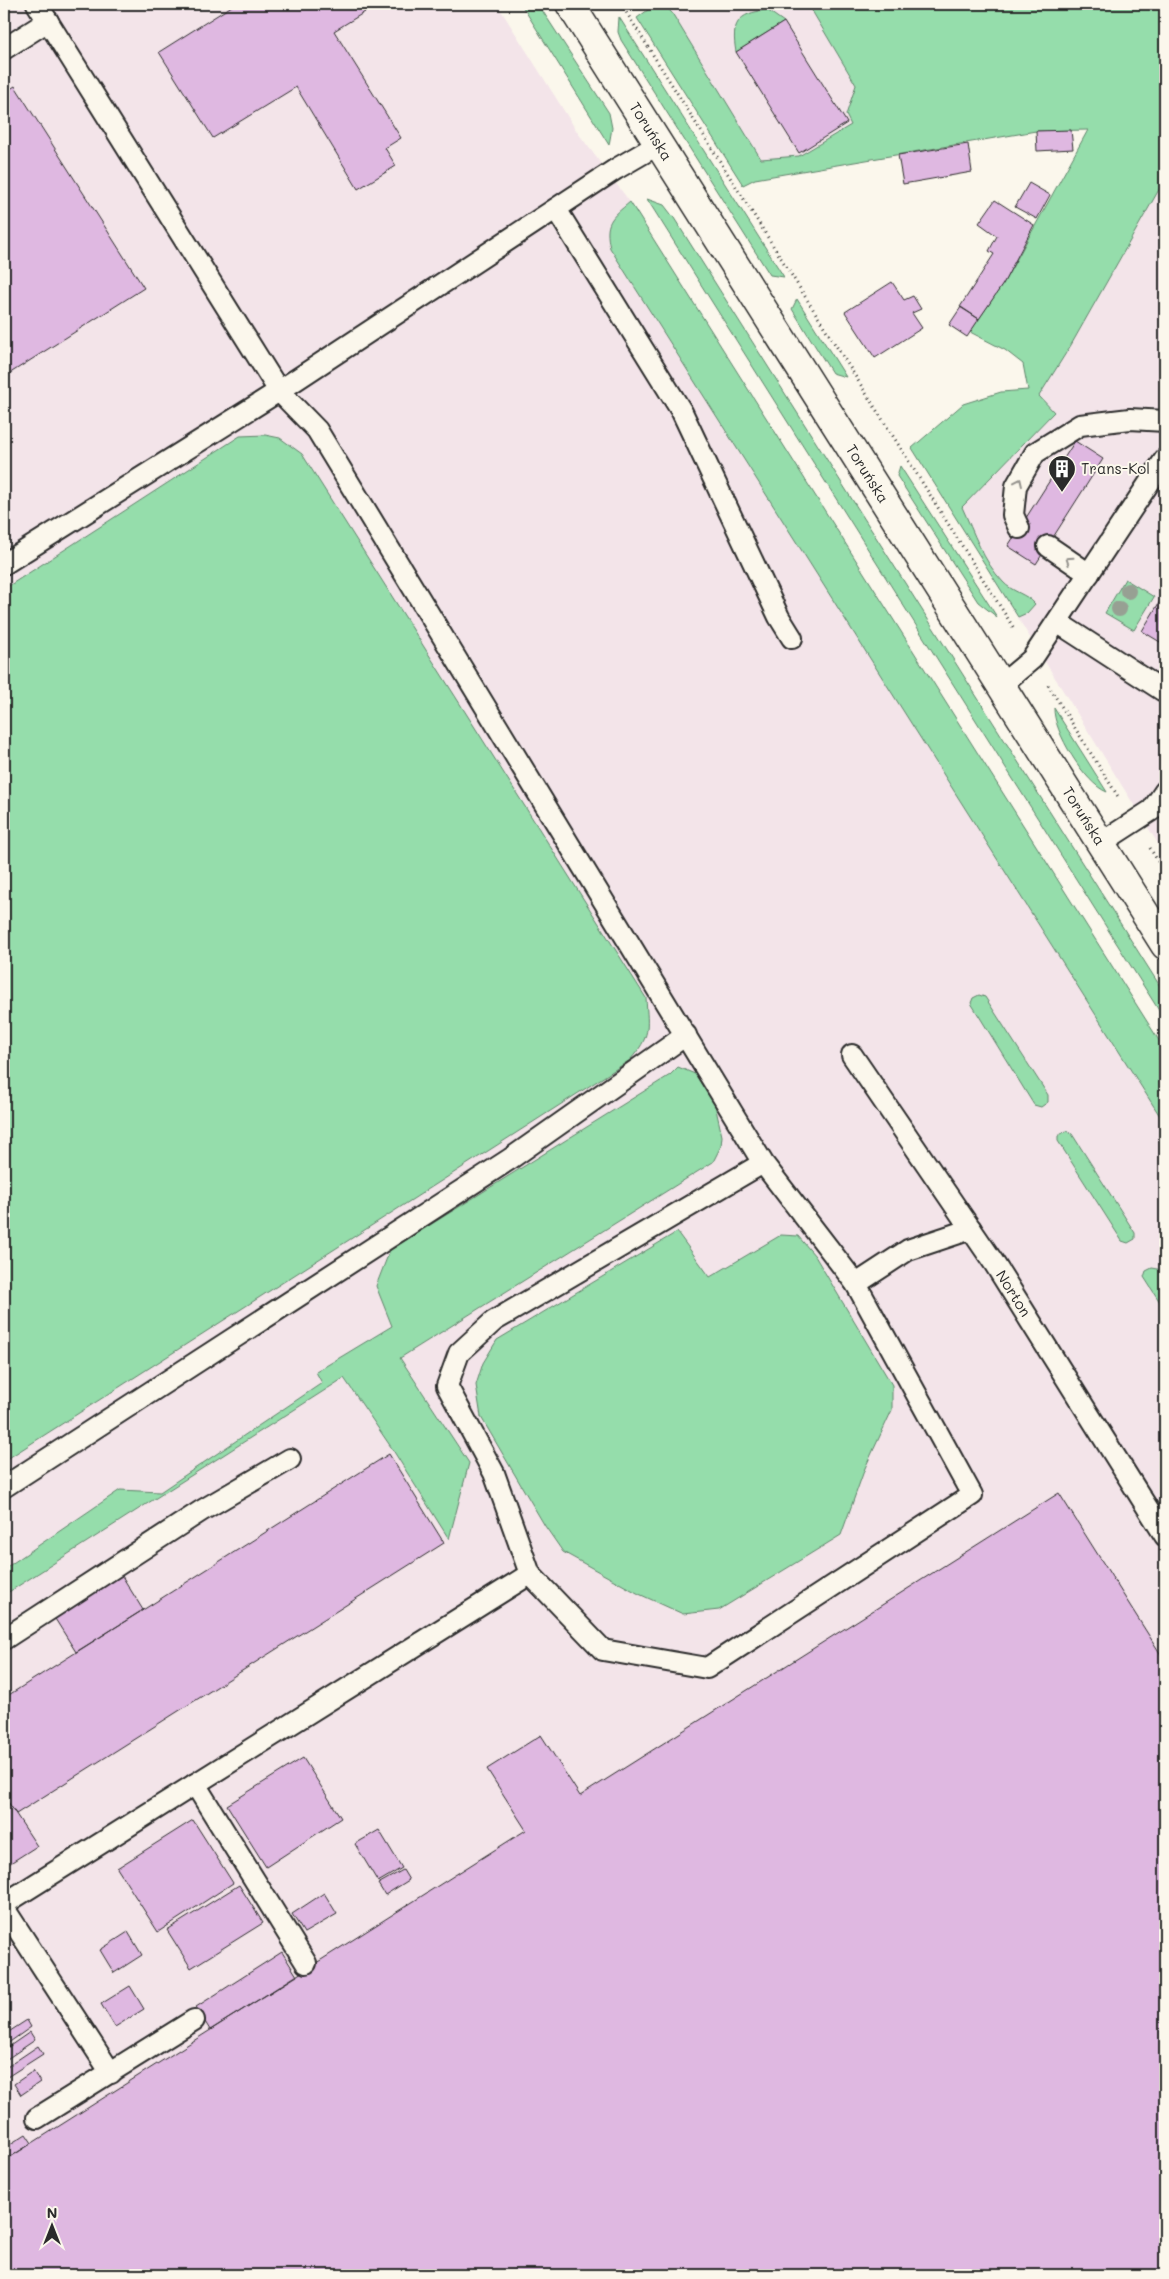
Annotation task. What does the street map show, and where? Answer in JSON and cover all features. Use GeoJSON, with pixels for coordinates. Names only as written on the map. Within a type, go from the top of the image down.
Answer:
{"type":"FeatureCollection","features":[{"type":"Feature","properties":{"kind":"street","name":"Toruńska"},"geometry":{"type":"LineString","coordinates":[[576,6],[658,144],[1165,945]]}},
{"type":"Feature","properties":{"kind":"lane"},"geometry":{"type":"LineString","coordinates":[[37,4],[279,391],[317,430],[763,1163],[856,1284],[972,1495],[707,1668],[603,1650],[530,1574],[494,1472],[447,1386],[459,1353],[494,1321],[763,1163]]}},
{"type":"Feature","properties":{"kind":"lane"},"geometry":{"type":"LineString","coordinates":[[4,49],[48,21]]}},
{"type":"Feature","properties":{"kind":"lane"},"geometry":{"type":"LineString","coordinates":[[4,564],[279,391],[658,144]]}},
{"type":"Feature","properties":{"kind":"lane"},"geometry":{"type":"LineString","coordinates":[[556,209],[682,412],[780,617],[792,638]]}},
{"type":"Feature","properties":{"kind":"lane"},"geometry":{"type":"LineString","coordinates":[[1020,528],[1013,515],[1016,486],[1035,453],[1080,425],[1130,419],[1165,421]]}},
{"type":"Feature","properties":{"kind":"lane"},"geometry":{"type":"LineString","coordinates":[[1001,685],[1032,660],[1165,459]]}},
{"type":"Feature","properties":{"kind":"lane"},"geometry":{"type":"LineString","coordinates":[[1048,546],[1089,574]]}},
{"type":"Feature","properties":{"kind":"lane"},"geometry":{"type":"LineString","coordinates":[[1057,622],[1165,692]]}},
{"type":"Feature","properties":{"kind":"lane"},"geometry":{"type":"LineString","coordinates":[[1101,843],[1152,810],[1165,790]]}},
{"type":"Feature","properties":{"kind":"lane"},"geometry":{"type":"LineString","coordinates":[[4,1487],[510,1160],[686,1035]]}},
{"type":"Feature","properties":{"kind":"lane","name":"Norton"},"geometry":{"type":"LineString","coordinates":[[852,1055],[971,1229],[1165,1536]]}},
{"type":"Feature","properties":{"kind":"lane"},"geometry":{"type":"LineString","coordinates":[[856,1284],[908,1250],[971,1229]]}},
{"type":"Feature","properties":{"kind":"lane"},"geometry":{"type":"LineString","coordinates":[[4,1639],[201,1511],[290,1459]]}},
{"type":"Feature","properties":{"kind":"lane"},"geometry":{"type":"LineString","coordinates":[[4,1904],[530,1574]]}},
{"type":"Feature","properties":{"kind":"lane"},"geometry":{"type":"LineString","coordinates":[[195,1784],[306,1963]]}},
{"type":"Feature","properties":{"kind":"lane"},"geometry":{"type":"LineString","coordinates":[[4,1908],[111,2072]]}},
{"type":"Feature","properties":{"kind":"lane"},"geometry":{"type":"LineString","coordinates":[[37,2118],[194,2020]]}},
{"type":"Feature","properties":{"kind":"path"},"geometry":{"type":"LineString","coordinates":[[621,4],[1009,621]]}},
{"type":"Feature","properties":{"kind":"path"},"geometry":{"type":"LineString","coordinates":[[1058,702],[1116,794]]}},
{"type":"Feature","properties":{"kind":"path"},"geometry":{"type":"LineString","coordinates":[[1157,860],[1165,873]]}},
{"type":"Feature","properties":{"kind":"shaded area"},"geometry":{"type":"Polygon","coordinates":[[[4,4],[497,4],[578,133],[630,202],[1165,1050],[1165,2275],[4,2275],[4,4]]]}},
{"type":"Feature","properties":{"kind":"shaded area"},"geometry":{"type":"Polygon","coordinates":[[[656,4],[808,4],[898,155],[755,179],[743,185],[637,18],[656,4]]]}},
{"type":"Feature","properties":{"kind":"shaded area","name":"Trans-Kol"},"geometry":{"type":"Polygon","coordinates":[[[1165,179],[1165,855],[954,515],[1054,412],[1039,396],[1071,345],[1165,179]]]}},
{"type":"Feature","properties":{"kind":"green space"},"geometry":{"type":"Polygon","coordinates":[[[521,4],[538,4],[609,113],[612,128],[609,145],[521,4]]]}},
{"type":"Feature","properties":{"kind":"green space"},"geometry":{"type":"Polygon","coordinates":[[[656,4],[663,4],[672,13],[761,159],[799,156],[851,125],[846,115],[856,85],[808,4],[1165,4],[1165,179],[1071,345],[1039,396],[1054,412],[962,507],[979,546],[996,574],[1007,585],[1035,604],[1027,613],[1018,617],[912,448],[963,404],[1001,392],[1028,390],[1023,364],[1005,350],[970,332],[1003,284],[1088,130],[1036,131],[755,179],[743,185],[637,18],[656,4]]]}},
{"type":"Feature","properties":{"kind":"green space"},"geometry":{"type":"Polygon","coordinates":[[[767,10],[784,22],[736,52],[735,34],[738,22],[749,14],[767,10]]]}},
{"type":"Feature","properties":{"kind":"green space"},"geometry":{"type":"Polygon","coordinates":[[[619,17],[784,277],[770,275],[621,40],[618,32],[619,17]]]}},
{"type":"Feature","properties":{"kind":"green space"},"geometry":{"type":"Polygon","coordinates":[[[647,199],[664,205],[674,218],[1165,994],[1165,1020],[647,199]]]}},
{"type":"Feature","properties":{"kind":"green space"},"geometry":{"type":"Polygon","coordinates":[[[630,202],[1165,1050],[1165,1124],[610,248],[608,232],[611,221],[630,202]]]}},
{"type":"Feature","properties":{"kind":"green space"},"geometry":{"type":"Polygon","coordinates":[[[797,299],[846,377],[832,373],[792,309],[797,299]]]}},
{"type":"Feature","properties":{"kind":"green space"},"geometry":{"type":"Polygon","coordinates":[[[265,435],[280,438],[302,454],[646,998],[647,1032],[642,1045],[630,1060],[4,1461],[4,589],[240,436],[265,435]]]}},
{"type":"Feature","properties":{"kind":"green space"},"geometry":{"type":"Polygon","coordinates":[[[900,466],[997,617],[978,602],[897,476],[900,466]]]}},
{"type":"Feature","properties":{"kind":"green space"},"geometry":{"type":"Polygon","coordinates":[[[1125,579],[1154,597],[1134,630],[1105,613],[1125,579]]]}},
{"type":"Feature","properties":{"kind":"green space"},"geometry":{"type":"Polygon","coordinates":[[[1054,708],[1107,792],[1089,779],[1072,756],[1059,730],[1054,708]]]}},
{"type":"Feature","properties":{"kind":"green space"},"geometry":{"type":"Polygon","coordinates":[[[979,995],[985,997],[1048,1095],[1048,1102],[1041,1107],[1034,1105],[971,1003],[973,998],[979,995]]]}},
{"type":"Feature","properties":{"kind":"green space"},"geometry":{"type":"Polygon","coordinates":[[[678,1067],[695,1074],[715,1105],[722,1136],[721,1146],[713,1162],[400,1358],[469,1463],[449,1539],[391,1447],[344,1378],[4,1595],[4,1569],[120,1490],[160,1492],[322,1383],[316,1372],[392,1326],[376,1286],[390,1250],[670,1075],[678,1067]]]}},
{"type":"Feature","properties":{"kind":"green space"},"geometry":{"type":"Polygon","coordinates":[[[1066,1131],[1072,1134],[1135,1233],[1135,1239],[1128,1243],[1122,1241],[1058,1141],[1058,1136],[1066,1131]]]}},
{"type":"Feature","properties":{"kind":"green space"},"geometry":{"type":"Polygon","coordinates":[[[677,1232],[710,1277],[781,1235],[798,1236],[815,1256],[892,1385],[892,1410],[865,1468],[841,1535],[719,1610],[683,1614],[639,1594],[563,1552],[545,1526],[481,1417],[476,1385],[483,1363],[497,1340],[677,1232]]]}},
{"type":"Feature","properties":{"kind":"green space"},"geometry":{"type":"Polygon","coordinates":[[[1152,1268],[1158,1269],[1165,1280],[1165,1310],[1144,1277],[1146,1271],[1152,1268]]]}},
{"type":"Feature","properties":{"kind":"building"},"geometry":{"type":"Polygon","coordinates":[[[235,4],[359,4],[365,12],[334,31],[401,138],[385,148],[396,166],[358,189],[296,87],[213,138],[159,52],[235,4]]]}},
{"type":"Feature","properties":{"kind":"building"},"geometry":{"type":"Polygon","coordinates":[[[784,22],[847,123],[799,153],[736,52],[784,22]]]}},
{"type":"Feature","properties":{"kind":"building"},"geometry":{"type":"Polygon","coordinates":[[[15,86],[144,288],[4,377],[4,93],[15,86]]]}},
{"type":"Feature","properties":{"kind":"building"},"geometry":{"type":"Polygon","coordinates":[[[1071,130],[1073,149],[1037,151],[1036,131],[1071,130]]]}},
{"type":"Feature","properties":{"kind":"building"},"geometry":{"type":"Polygon","coordinates":[[[968,144],[972,172],[903,184],[898,155],[968,144]]]}},
{"type":"Feature","properties":{"kind":"building"},"geometry":{"type":"Polygon","coordinates":[[[1029,183],[1050,195],[1037,219],[1015,207],[1029,183]]]}},
{"type":"Feature","properties":{"kind":"building"},"geometry":{"type":"Polygon","coordinates":[[[995,200],[1034,225],[1003,284],[979,319],[960,307],[994,254],[989,251],[997,236],[979,223],[995,200]]]}},
{"type":"Feature","properties":{"kind":"building"},"geometry":{"type":"Polygon","coordinates":[[[892,282],[904,300],[913,296],[921,309],[912,313],[922,328],[875,358],[845,312],[892,282]]]}},
{"type":"Feature","properties":{"kind":"building"},"geometry":{"type":"Polygon","coordinates":[[[961,307],[979,319],[967,337],[949,325],[961,307]]]}},
{"type":"Feature","properties":{"kind":"building","name":"Trans-Kol"},"geometry":{"type":"Polygon","coordinates":[[[1075,441],[1103,459],[1036,564],[1008,546],[1075,441]]]}},
{"type":"Feature","properties":{"kind":"building"},"geometry":{"type":"Polygon","coordinates":[[[1165,593],[1165,645],[1142,631],[1165,593]]]}},
{"type":"Feature","properties":{"kind":"building"},"geometry":{"type":"Polygon","coordinates":[[[389,1454],[444,1543],[16,1814],[4,1796],[4,1698],[389,1454]]]}},
{"type":"Feature","properties":{"kind":"building"},"geometry":{"type":"Polygon","coordinates":[[[1059,1493],[1165,1661],[1165,2275],[4,2275],[4,2161],[526,1830],[487,1769],[541,1735],[580,1796],[1059,1493]]]}},
{"type":"Feature","properties":{"kind":"building"},"geometry":{"type":"Polygon","coordinates":[[[119,1571],[143,1610],[76,1652],[52,1614],[119,1571]]]}},
{"type":"Feature","properties":{"kind":"building"},"geometry":{"type":"Polygon","coordinates":[[[303,1758],[341,1818],[266,1867],[227,1805],[303,1758]]]}},
{"type":"Feature","properties":{"kind":"building"},"geometry":{"type":"Polygon","coordinates":[[[4,1796],[37,1846],[4,1867],[4,1796]]]}},
{"type":"Feature","properties":{"kind":"building"},"geometry":{"type":"Polygon","coordinates":[[[193,1820],[233,1883],[158,1932],[117,1868],[193,1820]]]}},
{"type":"Feature","properties":{"kind":"building"},"geometry":{"type":"Polygon","coordinates":[[[379,1830],[402,1868],[378,1882],[355,1844],[379,1830]]]}},
{"type":"Feature","properties":{"kind":"building"},"geometry":{"type":"Polygon","coordinates":[[[403,1870],[409,1880],[385,1895],[378,1884],[403,1870]]]}},
{"type":"Feature","properties":{"kind":"building"},"geometry":{"type":"Polygon","coordinates":[[[239,1885],[263,1923],[191,1968],[167,1930],[239,1885]]]}},
{"type":"Feature","properties":{"kind":"building"},"geometry":{"type":"Polygon","coordinates":[[[324,1893],[337,1914],[304,1933],[292,1914],[324,1893]]]}},
{"type":"Feature","properties":{"kind":"building"},"geometry":{"type":"Polygon","coordinates":[[[128,1932],[142,1955],[114,1973],[100,1950],[128,1932]]]}},
{"type":"Feature","properties":{"kind":"building"},"geometry":{"type":"Polygon","coordinates":[[[282,1952],[297,1976],[210,2030],[196,2007],[282,1952]]]}},
{"type":"Feature","properties":{"kind":"building"},"geometry":{"type":"Polygon","coordinates":[[[130,1986],[144,2009],[115,2027],[101,2004],[130,1986]]]}},
{"type":"Feature","properties":{"kind":"building"},"geometry":{"type":"Polygon","coordinates":[[[27,2020],[31,2027],[4,2046],[4,2035],[27,2020]]]}},
{"type":"Feature","properties":{"kind":"building"},"geometry":{"type":"Polygon","coordinates":[[[30,2032],[35,2040],[4,2061],[4,2050],[30,2032]]]}},
{"type":"Feature","properties":{"kind":"building"},"geometry":{"type":"Polygon","coordinates":[[[38,2046],[43,2054],[4,2079],[4,2069],[38,2046]]]}},
{"type":"Feature","properties":{"kind":"building"},"geometry":{"type":"Polygon","coordinates":[[[33,2071],[40,2082],[21,2095],[14,2084],[33,2071]]]}},
{"type":"Feature","properties":{"kind":"building"},"geometry":{"type":"Polygon","coordinates":[[[26,2134],[32,2143],[4,2161],[4,2148],[26,2134]]]}},
{"type":"Feature","properties":{"kind":"place","name":"Trans-Kol"},"geometry":{"type":"Point","coordinates":[1062,493]}}]}
